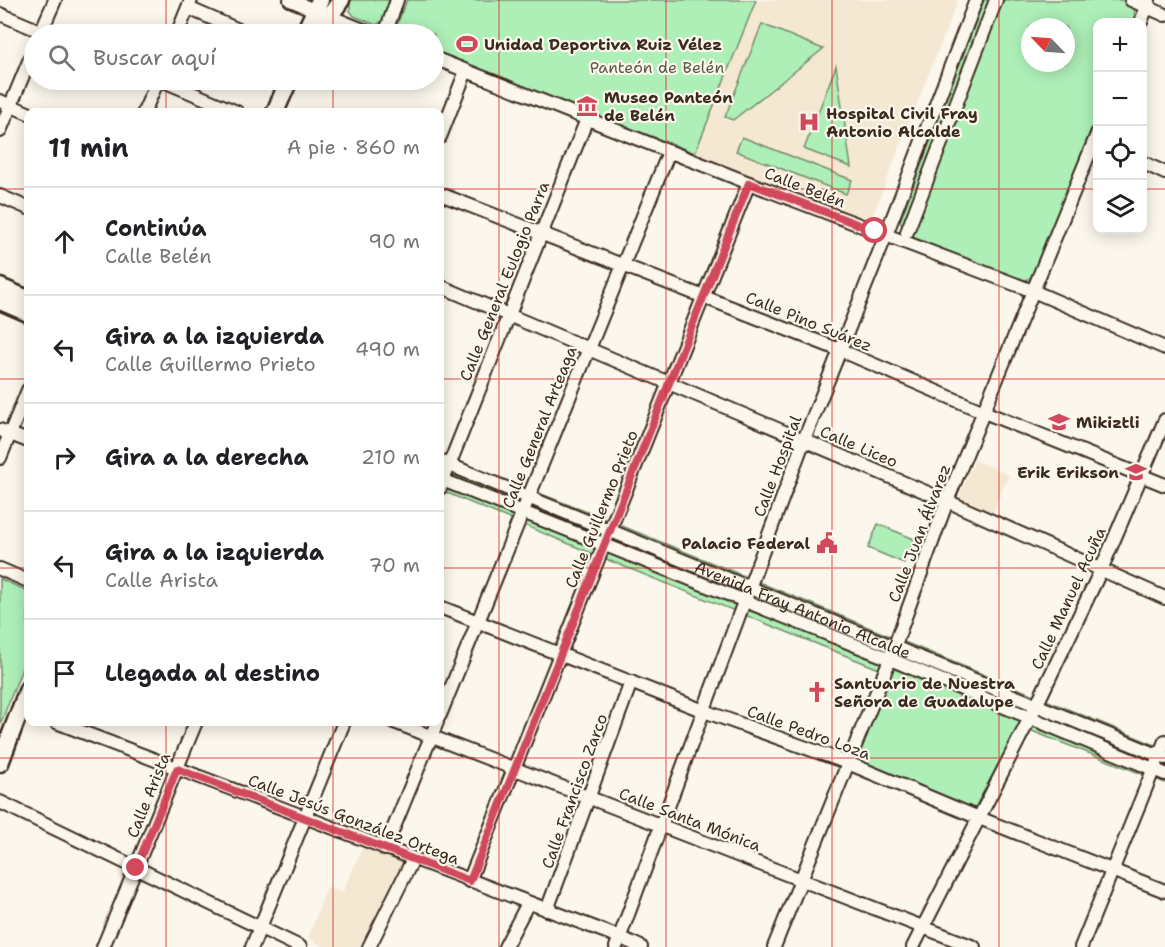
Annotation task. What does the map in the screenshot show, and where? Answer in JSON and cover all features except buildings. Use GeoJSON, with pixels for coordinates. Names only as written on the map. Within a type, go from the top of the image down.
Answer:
{"type":"FeatureCollection","features":[{"type":"Feature","properties":{"kind":"street"},"geometry":{"type":"LineString","coordinates":[[47,24],[55,0]]}},
{"type":"Feature","properties":{"kind":"street"},"geometry":{"type":"LineString","coordinates":[[290,0],[322,9],[353,24]]}},
{"type":"Feature","properties":{"kind":"street"},"geometry":{"type":"LineString","coordinates":[[311,24],[322,9],[341,0]]}},
{"type":"Feature","properties":{"kind":"street"},"geometry":{"type":"LineString","coordinates":[[389,24],[397,0]]}},
{"type":"Feature","properties":{"kind":"street","name":"Calle Hospital"},"geometry":{"type":"LineString","coordinates":[[617,942],[804,440],[886,236],[976,0]]}},
{"type":"Feature","properties":{"kind":"street"},"geometry":{"type":"LineString","coordinates":[[908,232],[996,0]]}},
{"type":"Feature","properties":{"kind":"street"},"geometry":{"type":"LineString","coordinates":[[1131,0],[1148,3],[1165,15]]}},
{"type":"Feature","properties":{"kind":"street"},"geometry":{"type":"LineString","coordinates":[[1142,18],[1148,3]]}},
{"type":"Feature","properties":{"kind":"street"},"geometry":{"type":"LineString","coordinates":[[181,24],[190,4],[229,24]]}},
{"type":"Feature","properties":{"kind":"street"},"geometry":{"type":"LineString","coordinates":[[318,24],[322,9]]}},
{"type":"Feature","properties":{"kind":"street"},"geometry":{"type":"LineString","coordinates":[[0,14],[24,25]]}},
{"type":"Feature","properties":{"kind":"street","name":"Calle Belén"},"geometry":{"type":"LineString","coordinates":[[444,62],[669,152],[1033,291],[1165,348]]}},
{"type":"Feature","properties":{"kind":"street"},"geometry":{"type":"LineString","coordinates":[[0,131],[5,103],[24,68]]}},
{"type":"Feature","properties":{"kind":"street"},"geometry":{"type":"LineString","coordinates":[[444,127],[466,71]]}},
{"type":"Feature","properties":{"kind":"street"},"geometry":{"type":"LineString","coordinates":[[146,108],[155,90]]}},
{"type":"Feature","properties":{"kind":"street"},"geometry":{"type":"LineString","coordinates":[[184,90],[227,108]]}},
{"type":"Feature","properties":{"kind":"street"},"geometry":{"type":"LineString","coordinates":[[277,108],[285,90]]}},
{"type":"Feature","properties":{"kind":"street"},"geometry":{"type":"LineString","coordinates":[[5,103],[24,111]]}},
{"type":"Feature","properties":{"kind":"street","name":"Calle General Eulogio Parra"},"geometry":{"type":"LineString","coordinates":[[444,463],[508,315],[587,119]]}},
{"type":"Feature","properties":{"kind":"street","name":"Calle Juan Álvarez"},"geometry":{"type":"LineString","coordinates":[[774,947],[890,659],[947,501],[1093,145]]}},
{"type":"Feature","properties":{"kind":"street","name":"Calle General Arteaga"},"geometry":{"type":"LineString","coordinates":[[444,706],[669,152]]}},
{"type":"Feature","properties":{"kind":"street"},"geometry":{"type":"LineString","coordinates":[[1147,164],[1165,172]]}},
{"type":"Feature","properties":{"kind":"street","name":"Calle Guillermo Prieto"},"geometry":{"type":"LineString","coordinates":[[470,881],[749,183]]}},
{"type":"Feature","properties":{"kind":"street"},"geometry":{"type":"LineString","coordinates":[[0,196],[24,206]]}},
{"type":"Feature","properties":{"kind":"street","name":"Calle Pino Suárez"},"geometry":{"type":"LineString","coordinates":[[444,196],[840,350],[984,412],[1165,485]]}},
{"type":"Feature","properties":{"kind":"street"},"geometry":{"type":"LineString","coordinates":[[0,287],[24,297]]}},
{"type":"Feature","properties":{"kind":"street","name":"Calle Liceo"},"geometry":{"type":"LineString","coordinates":[[444,288],[947,501],[1165,598]]}},
{"type":"Feature","properties":{"kind":"street"},"geometry":{"type":"LineString","coordinates":[[0,301],[24,311]]}},
{"type":"Feature","properties":{"kind":"street"},"geometry":{"type":"LineString","coordinates":[[0,458],[5,432],[24,397]]}},
{"type":"Feature","properties":{"kind":"street","name":"Calle Manuel Acuña"},"geometry":{"type":"LineString","coordinates":[[913,947],[1030,719],[1101,570],[1165,420]]}},
{"type":"Feature","properties":{"kind":"street"},"geometry":{"type":"LineString","coordinates":[[5,432],[24,439]]}},
{"type":"Feature","properties":{"kind":"street","name":"Avenida Fray Antonio Alcalde"},"geometry":{"type":"LineString","coordinates":[[444,463],[1162,757]]}},
{"type":"Feature","properties":{"kind":"street","name":"Avenida Fray Antonio Alcalde"},"geometry":{"type":"LineString","coordinates":[[444,483],[522,512],[890,659],[1159,771]]}},
{"type":"Feature","properties":{"kind":"street"},"geometry":{"type":"LineString","coordinates":[[0,569],[24,579]]}},
{"type":"Feature","properties":{"kind":"street","name":"Calle Pedro Loza"},"geometry":{"type":"LineString","coordinates":[[444,609],[704,711],[848,763],[979,818],[1165,891]]}},
{"type":"Feature","properties":{"kind":"street","name":"Calle Francisco Zarco"},"geometry":{"type":"LineString","coordinates":[[547,910],[631,682]]}},
{"type":"Feature","properties":{"kind":"street"},"geometry":{"type":"LineString","coordinates":[[0,763],[24,711]]}},
{"type":"Feature","properties":{"kind":"street","name":"Calle Jesús González Ortega"},"geometry":{"type":"LineString","coordinates":[[66,726],[547,910],[617,942],[641,947]]}},
{"type":"Feature","properties":{"kind":"street","name":"Calle Arista"},"geometry":{"type":"LineString","coordinates":[[103,947],[194,726]]}},
{"type":"Feature","properties":{"kind":"street"},"geometry":{"type":"LineString","coordinates":[[252,947],[342,726]]}},
{"type":"Feature","properties":{"kind":"street","name":"Calle Santa Mónica"},"geometry":{"type":"LineString","coordinates":[[404,726],[974,947]]}},
{"type":"Feature","properties":{"kind":"street"},"geometry":{"type":"LineString","coordinates":[[385,849],[435,726]]}},
{"type":"Feature","properties":{"kind":"street"},"geometry":{"type":"LineString","coordinates":[[1081,947],[1112,870],[1159,771],[1165,741]]}},
{"type":"Feature","properties":{"kind":"street"},"geometry":{"type":"LineString","coordinates":[[0,802],[300,947]]}},
{"type":"Feature","properties":{"kind":"street"},"geometry":{"type":"LineString","coordinates":[[369,947],[412,859]]}},
{"type":"Feature","properties":{"kind":"street"},"geometry":{"type":"LineString","coordinates":[[505,947],[528,903]]}},
{"type":"Feature","properties":{"kind":"shaded area","name":"Hospital Civil Fray Antonio Alcalde"},"geometry":{"type":"Polygon","coordinates":[[[756,0],[958,0],[870,222],[695,153],[756,0]]]}},
{"type":"Feature","properties":{"kind":"shaded area"},"geometry":{"type":"Polygon","coordinates":[[[975,460],[1009,475],[992,514],[958,499],[975,460]]]}},
{"type":"Feature","properties":{"kind":"shaded area"},"geometry":{"type":"Polygon","coordinates":[[[364,844],[407,860],[363,947],[325,947],[308,938],[327,887],[342,893],[364,844]]]}},
{"type":"Feature","properties":{"kind":"green space"},"geometry":{"type":"Polygon","coordinates":[[[350,0],[391,0],[381,22],[378,24],[354,16],[350,11],[350,0]]]}},
{"type":"Feature","properties":{"kind":"green space","name":"Panteón de Belén"},"geometry":{"type":"Polygon","coordinates":[[[407,0],[756,0],[695,153],[444,58],[444,24],[397,24],[407,0]]]}},
{"type":"Feature","properties":{"kind":"green space"},"geometry":{"type":"Polygon","coordinates":[[[984,0],[1125,0],[1135,7],[1134,18],[1093,18],[1093,124],[1033,277],[1022,281],[905,234],[900,221],[984,0]]]}},
{"type":"Feature","properties":{"kind":"green space"},"geometry":{"type":"Polygon","coordinates":[[[762,24],[823,49],[733,120],[725,117],[762,24]]]}},
{"type":"Feature","properties":{"kind":"green space"},"geometry":{"type":"Polygon","coordinates":[[[836,66],[851,167],[804,149],[836,66]]]}},
{"type":"Feature","properties":{"kind":"green space"},"geometry":{"type":"Polygon","coordinates":[[[742,137],[852,180],[846,194],[736,151],[742,137]]]}},
{"type":"Feature","properties":{"kind":"green space"},"geometry":{"type":"Polygon","coordinates":[[[444,456],[605,519],[1165,749],[1165,783],[1019,726],[973,811],[859,764],[856,757],[889,673],[444,492],[444,456]]]}},
{"type":"Feature","properties":{"kind":"green space"},"geometry":{"type":"Polygon","coordinates":[[[878,524],[914,539],[904,563],[868,548],[878,524]]]}},
{"type":"Feature","properties":{"kind":"green space"},"geometry":{"type":"Polygon","coordinates":[[[0,579],[24,589],[24,663],[0,725],[0,579]]]}},
{"type":"Feature","properties":{"kind":"place","name":"Unidad Deportiva Ruiz Vélez"},"geometry":{"type":"Point","coordinates":[467,44]}},
{"type":"Feature","properties":{"kind":"place","name":"Museo Panteón de Belén"},"geometry":{"type":"Point","coordinates":[587,106]}},
{"type":"Feature","properties":{"kind":"place","name":"Hospital Civil Fray Antonio Alcalde"},"geometry":{"type":"Point","coordinates":[809,122]}},
{"type":"Feature","properties":{"kind":"place","name":"Mikiztli"},"geometry":{"type":"Point","coordinates":[1059,422]}},
{"type":"Feature","properties":{"kind":"place","name":"Erik Erikson"},"geometry":{"type":"Point","coordinates":[1136,472]}},
{"type":"Feature","properties":{"kind":"place","name":"Palacio Federal"},"geometry":{"type":"Point","coordinates":[827,543]}},
{"type":"Feature","properties":{"kind":"place","name":"Santuario de Nuestra Señora de Guadalupe"},"geometry":{"type":"Point","coordinates":[817,692]}},
{"type":"Feature","properties":{"kind":"route"},"geometry":{"type":"LineString","coordinates":[[136,868],[177,769],[470,881],[749,183],[875,231]]}}]}
